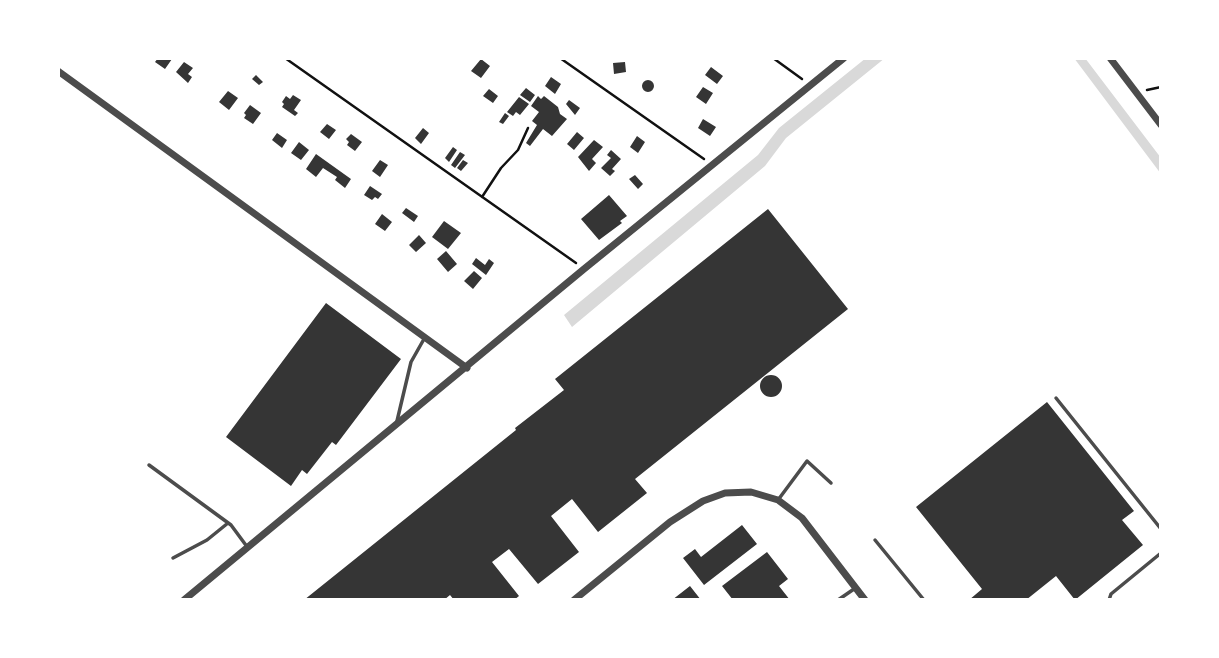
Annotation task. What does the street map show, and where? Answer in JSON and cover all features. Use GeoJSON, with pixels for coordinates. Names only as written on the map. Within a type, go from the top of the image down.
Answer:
{"type":"FeatureCollection","features":[{"type":"Feature","properties":{"kind":"street"},"geometry":{"type":"LineString","coordinates":[[184,600],[844,58]]}},
{"type":"Feature","properties":{"kind":"street"},"geometry":{"type":"LineString","coordinates":[[1110,58],[1161,125]]}},
{"type":"Feature","properties":{"kind":"street"},"geometry":{"type":"LineString","coordinates":[[58,71],[467,368]]}},
{"type":"Feature","properties":{"kind":"street"},"geometry":{"type":"LineString","coordinates":[[574,600],[662,528],[703,501],[724,493],[751,492],[778,500],[802,518],[865,600]]}},
{"type":"Feature","properties":{"kind":"lane"},"geometry":{"type":"LineString","coordinates":[[395,426],[411,362],[424,339]]}},
{"type":"Feature","properties":{"kind":"lane"},"geometry":{"type":"LineString","coordinates":[[1056,398],[1161,528]]}},
{"type":"Feature","properties":{"kind":"lane"},"geometry":{"type":"LineString","coordinates":[[778,500],[807,461],[831,483]]}},
{"type":"Feature","properties":{"kind":"lane"},"geometry":{"type":"LineString","coordinates":[[149,465],[228,523],[248,548]]}},
{"type":"Feature","properties":{"kind":"lane"},"geometry":{"type":"LineString","coordinates":[[173,558],[207,540],[228,523]]}},
{"type":"Feature","properties":{"kind":"lane"},"geometry":{"type":"LineString","coordinates":[[874,540],[924,600]]}},
{"type":"Feature","properties":{"kind":"lane"},"geometry":{"type":"LineString","coordinates":[[1109,600],[1111,594],[1161,553]]}},
{"type":"Feature","properties":{"kind":"lane"},"geometry":{"type":"LineString","coordinates":[[838,600],[855,587]]}},
{"type":"Feature","properties":{"kind":"path"},"geometry":{"type":"LineString","coordinates":[[285,58],[584,269]]}},
{"type":"Feature","properties":{"kind":"path"},"geometry":{"type":"LineString","coordinates":[[560,58],[712,165]]}},
{"type":"Feature","properties":{"kind":"path"},"geometry":{"type":"LineString","coordinates":[[772,58],[811,85]]}},
{"type":"Feature","properties":{"kind":"path"},"geometry":{"type":"LineString","coordinates":[[482,197],[501,168],[519,150],[528,128]]}},
{"type":"Feature","properties":{"kind":"shaded area"},"geometry":{"type":"Polygon","coordinates":[[[866,58],[885,58],[786,138],[765,166],[572,327],[564,315],[758,155],[779,128],[866,58]]]}},
{"type":"Feature","properties":{"kind":"shaded area"},"geometry":{"type":"Polygon","coordinates":[[[1074,58],[1085,58],[1161,158],[1161,174],[1074,58]]]}},
{"type":"Feature","properties":{"kind":"building"},"geometry":{"type":"Polygon","coordinates":[[[158,58],[172,59],[165,69],[155,62],[158,58]]]}},
{"type":"Feature","properties":{"kind":"building"},"geometry":{"type":"Polygon","coordinates":[[[481,59],[490,66],[481,78],[471,71],[481,59]]]}},
{"type":"Feature","properties":{"kind":"building"},"geometry":{"type":"Polygon","coordinates":[[[184,62],[193,68],[188,74],[192,77],[188,83],[176,72],[184,62]]]}},
{"type":"Feature","properties":{"kind":"building"},"geometry":{"type":"Polygon","coordinates":[[[625,62],[626,72],[614,74],[613,63],[625,62]]]}},
{"type":"Feature","properties":{"kind":"building"},"geometry":{"type":"Polygon","coordinates":[[[711,67],[723,76],[717,84],[705,75],[711,67]]]}},
{"type":"Feature","properties":{"kind":"building"},"geometry":{"type":"Polygon","coordinates":[[[256,75],[263,82],[259,85],[252,79],[256,75]]]}},
{"type":"Feature","properties":{"kind":"building"},"geometry":{"type":"Polygon","coordinates":[[[551,77],[561,84],[555,94],[545,86],[551,77]]]}},
{"type":"Feature","properties":{"kind":"building"},"geometry":{"type":"Polygon","coordinates":[[[648,80],[654,86],[648,92],[642,86],[648,80]]]}},
{"type":"Feature","properties":{"kind":"building"},"geometry":{"type":"Polygon","coordinates":[[[703,87],[713,93],[706,104],[696,97],[703,87]]]}},
{"type":"Feature","properties":{"kind":"building"},"geometry":{"type":"Polygon","coordinates":[[[526,88],[535,95],[530,102],[520,95],[526,88]]]}},
{"type":"Feature","properties":{"kind":"building"},"geometry":{"type":"Polygon","coordinates":[[[489,89],[498,96],[493,103],[483,96],[489,89]]]}},
{"type":"Feature","properties":{"kind":"building"},"geometry":{"type":"Polygon","coordinates":[[[228,91],[238,98],[229,110],[219,102],[228,91]]]}},
{"type":"Feature","properties":{"kind":"building"},"geometry":{"type":"Polygon","coordinates":[[[293,95],[301,100],[294,110],[298,113],[295,116],[282,107],[286,96],[290,99],[293,95]]]}},
{"type":"Feature","properties":{"kind":"building"},"geometry":{"type":"Polygon","coordinates":[[[538,96],[541,99],[544,96],[558,107],[560,114],[567,119],[552,136],[543,129],[530,146],[526,143],[537,125],[532,121],[539,112],[531,106],[538,96]]]}},
{"type":"Feature","properties":{"kind":"building"},"geometry":{"type":"Polygon","coordinates":[[[519,97],[529,104],[520,115],[516,112],[513,116],[507,112],[519,97]]]}},
{"type":"Feature","properties":{"kind":"building"},"geometry":{"type":"Polygon","coordinates":[[[569,100],[580,108],[575,115],[566,104],[569,100]]]}},
{"type":"Feature","properties":{"kind":"building"},"geometry":{"type":"Polygon","coordinates":[[[250,105],[261,113],[253,124],[244,118],[250,105]]]}},
{"type":"Feature","properties":{"kind":"building"},"geometry":{"type":"Polygon","coordinates":[[[505,113],[509,116],[503,124],[499,122],[505,113]]]}},
{"type":"Feature","properties":{"kind":"building"},"geometry":{"type":"Polygon","coordinates":[[[703,119],[716,127],[710,136],[698,128],[703,119]]]}},
{"type":"Feature","properties":{"kind":"building"},"geometry":{"type":"Polygon","coordinates":[[[327,124],[336,130],[329,139],[320,132],[327,124]]]}},
{"type":"Feature","properties":{"kind":"building"},"geometry":{"type":"Polygon","coordinates":[[[423,128],[429,133],[421,144],[415,138],[423,128]]]}},
{"type":"Feature","properties":{"kind":"building"},"geometry":{"type":"Polygon","coordinates":[[[577,132],[584,138],[574,150],[567,144],[577,132]]]}},
{"type":"Feature","properties":{"kind":"building"},"geometry":{"type":"Polygon","coordinates":[[[277,133],[287,140],[282,148],[272,140],[277,133]]]}},
{"type":"Feature","properties":{"kind":"building"},"geometry":{"type":"Polygon","coordinates":[[[351,134],[362,142],[355,151],[347,145],[349,142],[346,139],[351,134]]]}},
{"type":"Feature","properties":{"kind":"building"},"geometry":{"type":"Polygon","coordinates":[[[637,136],[645,142],[638,153],[630,147],[637,136]]]}},
{"type":"Feature","properties":{"kind":"building"},"geometry":{"type":"Polygon","coordinates":[[[594,140],[603,147],[592,159],[596,163],[589,171],[578,157],[594,140]]]}},
{"type":"Feature","properties":{"kind":"building"},"geometry":{"type":"Polygon","coordinates":[[[299,142],[309,150],[301,160],[291,153],[299,142]]]}},
{"type":"Feature","properties":{"kind":"building"},"geometry":{"type":"Polygon","coordinates":[[[453,147],[457,150],[449,162],[445,158],[453,147]]]}},
{"type":"Feature","properties":{"kind":"building"},"geometry":{"type":"Polygon","coordinates":[[[611,150],[621,159],[612,169],[615,171],[610,176],[601,168],[611,158],[607,155],[611,150]]]}},
{"type":"Feature","properties":{"kind":"building"},"geometry":{"type":"Polygon","coordinates":[[[460,152],[465,155],[455,168],[451,165],[460,152]]]}},
{"type":"Feature","properties":{"kind":"building"},"geometry":{"type":"Polygon","coordinates":[[[316,154],[351,179],[345,188],[335,180],[337,177],[323,168],[316,177],[306,169],[316,154]]]}},
{"type":"Feature","properties":{"kind":"building"},"geometry":{"type":"Polygon","coordinates":[[[380,160],[388,165],[380,177],[372,171],[380,160]]]}},
{"type":"Feature","properties":{"kind":"building"},"geometry":{"type":"Polygon","coordinates":[[[463,160],[468,163],[461,171],[457,168],[463,160]]]}},
{"type":"Feature","properties":{"kind":"building"},"geometry":{"type":"Polygon","coordinates":[[[635,175],[643,184],[638,189],[629,179],[635,175]]]}},
{"type":"Feature","properties":{"kind":"building"},"geometry":{"type":"Polygon","coordinates":[[[370,186],[382,194],[378,199],[375,197],[372,200],[364,195],[370,186]]]}},
{"type":"Feature","properties":{"kind":"building"},"geometry":{"type":"Polygon","coordinates":[[[609,195],[627,216],[599,240],[581,219],[609,195]]]}},
{"type":"Feature","properties":{"kind":"building"},"geometry":{"type":"Polygon","coordinates":[[[406,208],[418,216],[414,222],[402,213],[406,208]]]}},
{"type":"Feature","properties":{"kind":"building"},"geometry":{"type":"Polygon","coordinates":[[[768,209],[848,309],[635,479],[647,493],[598,532],[572,499],[551,516],[579,552],[538,584],[509,549],[492,562],[519,596],[514,600],[454,600],[450,595],[444,600],[304,600],[564,390],[555,379],[768,209]]]}},
{"type":"Feature","properties":{"kind":"building"},"geometry":{"type":"Polygon","coordinates":[[[382,214],[392,222],[385,231],[375,224],[382,214]]]}},
{"type":"Feature","properties":{"kind":"building"},"geometry":{"type":"Polygon","coordinates":[[[444,221],[461,233],[448,249],[432,237],[444,221]]]}},
{"type":"Feature","properties":{"kind":"building"},"geometry":{"type":"Polygon","coordinates":[[[419,235],[426,243],[416,252],[409,245],[419,235]]]}},
{"type":"Feature","properties":{"kind":"building"},"geometry":{"type":"Polygon","coordinates":[[[446,251],[457,264],[448,272],[437,259],[446,251]]]}},
{"type":"Feature","properties":{"kind":"building"},"geometry":{"type":"Polygon","coordinates":[[[476,258],[485,265],[489,259],[494,263],[486,275],[472,264],[476,258]]]}},
{"type":"Feature","properties":{"kind":"building"},"geometry":{"type":"Polygon","coordinates":[[[474,271],[482,278],[473,289],[464,281],[474,271]]]}},
{"type":"Feature","properties":{"kind":"building"},"geometry":{"type":"Polygon","coordinates":[[[326,303],[401,359],[336,445],[332,442],[307,474],[302,470],[291,486],[226,437],[326,303]]]}},
{"type":"Feature","properties":{"kind":"building"},"geometry":{"type":"Polygon","coordinates":[[[771,375],[781,382],[782,386],[775,396],[771,397],[761,390],[760,386],[767,376],[771,375]]]}},
{"type":"Feature","properties":{"kind":"building"},"geometry":{"type":"Polygon","coordinates":[[[1047,402],[1134,511],[1122,520],[1143,545],[1075,600],[1056,576],[1026,600],[969,600],[982,589],[916,507],[1047,402]]]}},
{"type":"Feature","properties":{"kind":"building"},"geometry":{"type":"Polygon","coordinates":[[[742,525],[757,544],[704,585],[683,558],[695,549],[701,557],[742,525]]]}},
{"type":"Feature","properties":{"kind":"building"},"geometry":{"type":"Polygon","coordinates":[[[767,552],[788,579],[779,586],[790,600],[733,600],[722,586],[767,552]]]}},
{"type":"Feature","properties":{"kind":"building"},"geometry":{"type":"Polygon","coordinates":[[[690,586],[701,600],[672,600],[690,586]]]}}]}
